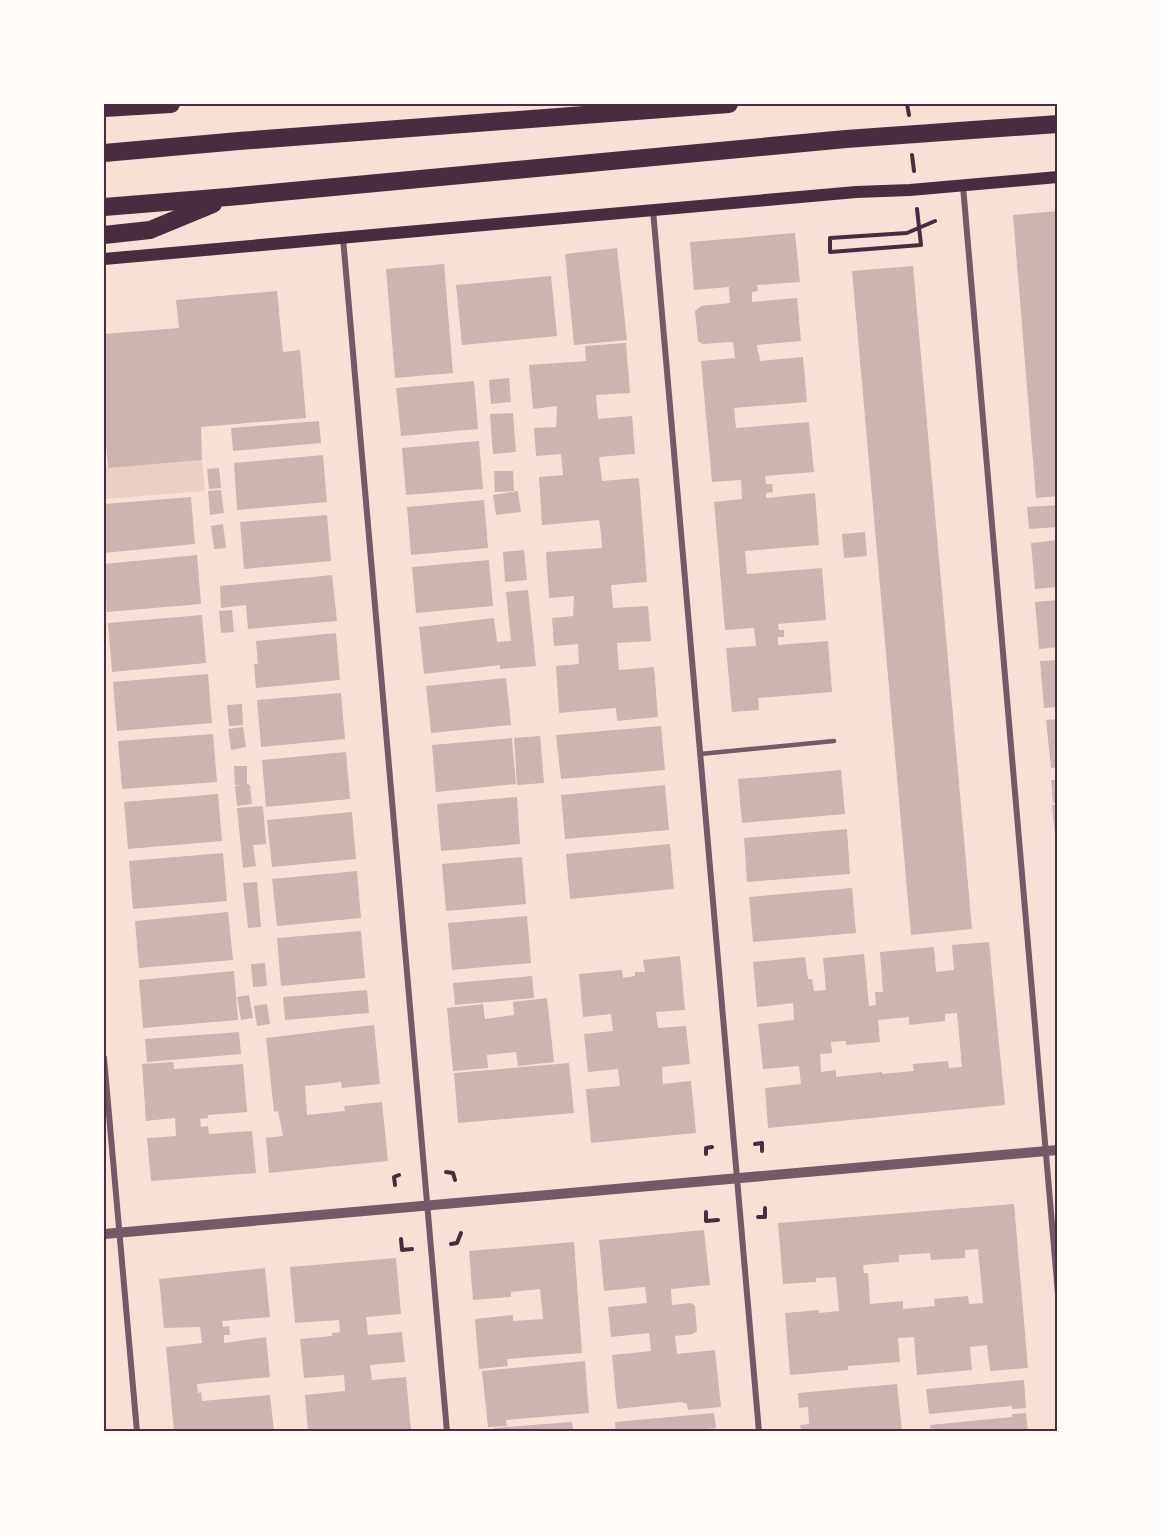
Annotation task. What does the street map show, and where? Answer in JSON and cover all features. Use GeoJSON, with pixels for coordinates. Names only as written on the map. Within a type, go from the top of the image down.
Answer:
{"type":"FeatureCollection","features":[{"type":"Feature","properties":{"kind":"highway"},"geometry":{"type":"LineString","coordinates":[[104,108],[171,104]]}},
{"type":"Feature","properties":{"kind":"highway"},"geometry":{"type":"LineString","coordinates":[[620,104],[676,108]]}},
{"type":"Feature","properties":{"kind":"highway"},"geometry":{"type":"LineString","coordinates":[[104,153],[371,130],[729,104]]}},
{"type":"Feature","properties":{"kind":"highway"},"geometry":{"type":"LineString","coordinates":[[104,207],[846,139],[1058,124]]}},
{"type":"Feature","properties":{"kind":"highway"},"geometry":{"type":"LineString","coordinates":[[104,235],[150,230],[228,197]]}},
{"type":"Feature","properties":{"kind":"main road"},"geometry":{"type":"LineString","coordinates":[[104,259],[652,209],[1058,177]]}},
{"type":"Feature","properties":{"kind":"street"},"geometry":{"type":"LineString","coordinates":[[963,186],[1058,1294]]}},
{"type":"Feature","properties":{"kind":"street"},"geometry":{"type":"LineString","coordinates":[[652,209],[759,1431]]}},
{"type":"Feature","properties":{"kind":"street"},"geometry":{"type":"LineString","coordinates":[[343,238],[447,1431]]}},
{"type":"Feature","properties":{"kind":"street"},"geometry":{"type":"LineString","coordinates":[[104,1058],[136,1431]]}},
{"type":"Feature","properties":{"kind":"street"},"geometry":{"type":"LineString","coordinates":[[104,1234],[1058,1150]]}},
{"type":"Feature","properties":{"kind":"lane"},"geometry":{"type":"LineString","coordinates":[[700,754],[834,741]]}},
{"type":"Feature","properties":{"kind":"path"},"geometry":{"type":"LineString","coordinates":[[921,245],[830,252],[830,238],[907,232],[935,221]]}},
{"type":"Feature","properties":{"kind":"path"},"geometry":{"type":"LineString","coordinates":[[754,1144],[762,1143],[762,1151]]}},
{"type":"Feature","properties":{"kind":"path"},"geometry":{"type":"LineString","coordinates":[[706,1154],[706,1148],[712,1148]]}},
{"type":"Feature","properties":{"kind":"path"},"geometry":{"type":"LineString","coordinates":[[446,1172],[453,1173],[455,1180]]}},
{"type":"Feature","properties":{"kind":"path"},"geometry":{"type":"LineString","coordinates":[[395,1185],[394,1177],[399,1175]]}},
{"type":"Feature","properties":{"kind":"path"},"geometry":{"type":"LineString","coordinates":[[758,1217],[765,1217],[765,1208]]}},
{"type":"Feature","properties":{"kind":"path"},"geometry":{"type":"LineString","coordinates":[[706,1212],[706,1221],[718,1220]]}},
{"type":"Feature","properties":{"kind":"path"},"geometry":{"type":"LineString","coordinates":[[451,1244],[457,1243],[461,1233]]}},
{"type":"Feature","properties":{"kind":"path"},"geometry":{"type":"LineString","coordinates":[[401,1239],[402,1250],[412,1249]]}},
{"type":"Feature","properties":{"kind":"shaded area"},"geometry":{"type":"Polygon","coordinates":[[[202,460],[205,491],[104,499],[104,468],[202,460]]]}},
{"type":"Feature","properties":{"kind":"building"},"geometry":{"type":"Polygon","coordinates":[[[1058,211],[1058,496],[1036,498],[1013,215],[1058,211]]]}},
{"type":"Feature","properties":{"kind":"building"},"geometry":{"type":"Polygon","coordinates":[[[795,233],[800,282],[757,285],[758,291],[752,292],[752,302],[797,298],[801,341],[757,345],[760,361],[803,357],[807,402],[734,408],[736,428],[809,422],[814,472],[765,476],[766,484],[772,484],[773,492],[766,493],[766,498],[815,493],[819,545],[745,551],[747,574],[822,568],[826,620],[778,624],[779,630],[784,630],[784,637],[778,637],[778,645],[828,641],[832,692],[758,698],[759,710],[732,712],[726,648],[756,646],[754,628],[725,630],[714,502],[742,499],[741,480],[712,482],[701,361],[735,358],[733,342],[703,344],[698,341],[695,311],[701,306],[730,303],[729,287],[694,290],[690,242],[795,233]]]}},
{"type":"Feature","properties":{"kind":"building"},"geometry":{"type":"Polygon","coordinates":[[[617,248],[627,340],[574,345],[565,254],[617,248]]]}},
{"type":"Feature","properties":{"kind":"building"},"geometry":{"type":"Polygon","coordinates":[[[444,264],[453,373],[395,378],[386,269],[444,264]]]}},
{"type":"Feature","properties":{"kind":"building"},"geometry":{"type":"Polygon","coordinates":[[[913,266],[972,929],[911,935],[852,271],[913,266]]]}},
{"type":"Feature","properties":{"kind":"building"},"geometry":{"type":"Polygon","coordinates":[[[551,276],[557,336],[462,345],[456,285],[551,276]]]}},
{"type":"Feature","properties":{"kind":"building"},"geometry":{"type":"Polygon","coordinates":[[[277,291],[283,352],[300,350],[306,418],[201,427],[202,460],[108,468],[104,416],[104,334],[179,328],[176,300],[277,291]]]}},
{"type":"Feature","properties":{"kind":"building"},"geometry":{"type":"Polygon","coordinates":[[[626,343],[630,393],[596,395],[598,419],[632,416],[635,454],[599,457],[602,481],[639,478],[647,582],[611,585],[613,608],[648,606],[651,641],[617,643],[619,670],[654,667],[658,717],[617,721],[616,708],[559,713],[556,666],[579,664],[578,644],[554,646],[552,618],[573,616],[574,596],[549,598],[546,552],[602,548],[601,534],[599,520],[542,525],[539,477],[563,475],[561,454],[536,456],[534,428],[556,427],[557,406],[533,409],[529,365],[586,361],[585,346],[626,343]]]}},
{"type":"Feature","properties":{"kind":"building"},"geometry":{"type":"Polygon","coordinates":[[[509,378],[511,402],[491,404],[489,380],[509,378]]]}},
{"type":"Feature","properties":{"kind":"building"},"geometry":{"type":"Polygon","coordinates":[[[474,381],[478,429],[401,436],[396,388],[474,381]]]}},
{"type":"Feature","properties":{"kind":"building"},"geometry":{"type":"Polygon","coordinates":[[[513,413],[516,452],[493,454],[490,414],[513,413]]]}},
{"type":"Feature","properties":{"kind":"building"},"geometry":{"type":"Polygon","coordinates":[[[319,421],[321,443],[233,451],[231,428],[319,421]]]}},
{"type":"Feature","properties":{"kind":"building"},"geometry":{"type":"Polygon","coordinates":[[[479,441],[483,489],[406,495],[402,448],[479,441]]]}},
{"type":"Feature","properties":{"kind":"building"},"geometry":{"type":"Polygon","coordinates":[[[323,455],[327,502],[237,510],[234,463],[323,455]]]}},
{"type":"Feature","properties":{"kind":"building"},"geometry":{"type":"Polygon","coordinates":[[[219,468],[221,488],[209,489],[207,469],[219,468]]]}},
{"type":"Feature","properties":{"kind":"building"},"geometry":{"type":"Polygon","coordinates":[[[494,471],[513,471],[514,491],[495,492],[494,471]]]}},
{"type":"Feature","properties":{"kind":"building"},"geometry":{"type":"Polygon","coordinates":[[[221,490],[224,513],[210,515],[208,491],[221,490]]]}},
{"type":"Feature","properties":{"kind":"building"},"geometry":{"type":"Polygon","coordinates":[[[518,491],[521,512],[496,515],[493,495],[518,491]]]}},
{"type":"Feature","properties":{"kind":"building"},"geometry":{"type":"Polygon","coordinates":[[[191,497],[195,544],[104,553],[104,504],[191,497]]]}},
{"type":"Feature","properties":{"kind":"building"},"geometry":{"type":"Polygon","coordinates":[[[484,500],[488,548],[411,555],[407,507],[484,500]]]}},
{"type":"Feature","properties":{"kind":"building"},"geometry":{"type":"Polygon","coordinates":[[[1058,505],[1058,527],[1029,529],[1027,507],[1058,505]]]}},
{"type":"Feature","properties":{"kind":"building"},"geometry":{"type":"Polygon","coordinates":[[[327,515],[331,561],[244,569],[240,522],[327,515]]]}},
{"type":"Feature","properties":{"kind":"building"},"geometry":{"type":"Polygon","coordinates":[[[223,524],[226,548],[214,549],[211,526],[223,524]]]}},
{"type":"Feature","properties":{"kind":"building"},"geometry":{"type":"Polygon","coordinates":[[[865,532],[867,556],[844,558],[842,534],[865,532]]]}},
{"type":"Feature","properties":{"kind":"building"},"geometry":{"type":"Polygon","coordinates":[[[1058,540],[1058,587],[1035,589],[1031,543],[1058,540]]]}},
{"type":"Feature","properties":{"kind":"building"},"geometry":{"type":"Polygon","coordinates":[[[524,550],[527,580],[505,582],[503,552],[524,550]]]}},
{"type":"Feature","properties":{"kind":"building"},"geometry":{"type":"Polygon","coordinates":[[[197,555],[201,604],[107,612],[104,564],[197,555]]]}},
{"type":"Feature","properties":{"kind":"building"},"geometry":{"type":"Polygon","coordinates":[[[489,560],[493,606],[416,613],[412,567],[489,560]]]}},
{"type":"Feature","properties":{"kind":"building"},"geometry":{"type":"Polygon","coordinates":[[[332,575],[337,621],[248,629],[246,605],[221,608],[220,586],[332,575]]]}},
{"type":"Feature","properties":{"kind":"building"},"geometry":{"type":"Polygon","coordinates":[[[528,590],[536,666],[500,669],[500,665],[424,674],[419,627],[494,618],[497,642],[511,641],[506,592],[528,590]]]}},
{"type":"Feature","properties":{"kind":"building"},"geometry":{"type":"Polygon","coordinates":[[[1058,600],[1058,647],[1039,649],[1035,602],[1058,600]]]}},
{"type":"Feature","properties":{"kind":"building"},"geometry":{"type":"Polygon","coordinates":[[[232,610],[234,632],[221,633],[219,611],[232,610]]]}},
{"type":"Feature","properties":{"kind":"building"},"geometry":{"type":"Polygon","coordinates":[[[202,615],[206,663],[112,672],[108,623],[202,615]]]}},
{"type":"Feature","properties":{"kind":"building"},"geometry":{"type":"Polygon","coordinates":[[[336,633],[340,680],[256,688],[254,664],[258,664],[256,641],[336,633]]]}},
{"type":"Feature","properties":{"kind":"building"},"geometry":{"type":"Polygon","coordinates":[[[1058,660],[1058,707],[1044,708],[1040,661],[1058,660]]]}},
{"type":"Feature","properties":{"kind":"building"},"geometry":{"type":"Polygon","coordinates":[[[208,674],[212,723],[117,731],[113,682],[208,674]]]}},
{"type":"Feature","properties":{"kind":"building"},"geometry":{"type":"Polygon","coordinates":[[[506,678],[511,725],[431,733],[426,686],[506,678]]]}},
{"type":"Feature","properties":{"kind":"building"},"geometry":{"type":"Polygon","coordinates":[[[341,693],[345,739],[261,747],[257,700],[341,693]]]}},
{"type":"Feature","properties":{"kind":"building"},"geometry":{"type":"Polygon","coordinates":[[[242,704],[243,725],[229,726],[227,705],[242,704]]]}},
{"type":"Feature","properties":{"kind":"building"},"geometry":{"type":"Polygon","coordinates":[[[1058,719],[1058,767],[1051,768],[1046,720],[1058,719]]]}},
{"type":"Feature","properties":{"kind":"building"},"geometry":{"type":"Polygon","coordinates":[[[661,726],[665,770],[561,779],[556,735],[661,726]]]}},
{"type":"Feature","properties":{"kind":"building"},"geometry":{"type":"Polygon","coordinates":[[[243,727],[246,747],[231,750],[228,729],[243,727]]]}},
{"type":"Feature","properties":{"kind":"building"},"geometry":{"type":"Polygon","coordinates":[[[213,734],[217,782],[122,789],[118,741],[213,734]]]}},
{"type":"Feature","properties":{"kind":"building"},"geometry":{"type":"Polygon","coordinates":[[[540,736],[544,783],[517,785],[514,738],[540,736]]]}},
{"type":"Feature","properties":{"kind":"building"},"geometry":{"type":"Polygon","coordinates":[[[512,738],[516,784],[436,792],[432,745],[512,738]]]}},
{"type":"Feature","properties":{"kind":"building"},"geometry":{"type":"Polygon","coordinates":[[[346,752],[350,799],[266,807],[262,760],[346,752]]]}},
{"type":"Feature","properties":{"kind":"building"},"geometry":{"type":"Polygon","coordinates":[[[234,766],[247,766],[247,784],[250,785],[252,804],[237,806],[235,786],[241,785],[235,785],[234,766]]]}},
{"type":"Feature","properties":{"kind":"building"},"geometry":{"type":"Polygon","coordinates":[[[841,770],[845,814],[742,823],[738,779],[841,770]]]}},
{"type":"Feature","properties":{"kind":"building"},"geometry":{"type":"Polygon","coordinates":[[[1051,780],[1058,780],[1058,802],[1053,803],[1051,780]]]}},
{"type":"Feature","properties":{"kind":"building"},"geometry":{"type":"Polygon","coordinates":[[[665,785],[669,830],[565,839],[561,795],[665,785]]]}},
{"type":"Feature","properties":{"kind":"building"},"geometry":{"type":"Polygon","coordinates":[[[218,794],[222,841],[128,849],[124,802],[218,794]]]}},
{"type":"Feature","properties":{"kind":"building"},"geometry":{"type":"Polygon","coordinates":[[[517,797],[520,844],[441,851],[437,804],[517,797]]]}},
{"type":"Feature","properties":{"kind":"building"},"geometry":{"type":"Polygon","coordinates":[[[1058,804],[1058,843],[1056,843],[1052,805],[1058,804]]]}},
{"type":"Feature","properties":{"kind":"building"},"geometry":{"type":"Polygon","coordinates":[[[263,806],[266,844],[253,845],[256,866],[243,868],[237,808],[263,806]]]}},
{"type":"Feature","properties":{"kind":"building"},"geometry":{"type":"Polygon","coordinates":[[[352,812],[356,859],[272,867],[267,820],[352,812]]]}},
{"type":"Feature","properties":{"kind":"building"},"geometry":{"type":"Polygon","coordinates":[[[847,829],[850,874],[747,882],[744,838],[847,829]]]}},
{"type":"Feature","properties":{"kind":"building"},"geometry":{"type":"Polygon","coordinates":[[[670,844],[674,889],[570,899],[566,854],[670,844]]]}},
{"type":"Feature","properties":{"kind":"building"},"geometry":{"type":"Polygon","coordinates":[[[223,853],[227,901],[133,909],[129,861],[223,853]]]}},
{"type":"Feature","properties":{"kind":"building"},"geometry":{"type":"Polygon","coordinates":[[[522,857],[526,904],[446,911],[442,864],[522,857]]]}},
{"type":"Feature","properties":{"kind":"building"},"geometry":{"type":"Polygon","coordinates":[[[357,871],[361,918],[277,926],[272,879],[357,871]]]}},
{"type":"Feature","properties":{"kind":"building"},"geometry":{"type":"Polygon","coordinates":[[[257,882],[261,927],[248,928],[243,883],[257,882]]]}},
{"type":"Feature","properties":{"kind":"building"},"geometry":{"type":"Polygon","coordinates":[[[852,888],[856,933],[753,942],[749,897],[852,888]]]}},
{"type":"Feature","properties":{"kind":"building"},"geometry":{"type":"Polygon","coordinates":[[[228,912],[233,960],[139,968],[135,921],[228,912]]]}},
{"type":"Feature","properties":{"kind":"building"},"geometry":{"type":"Polygon","coordinates":[[[527,916],[531,963],[452,970],[448,923],[527,916]]]}},
{"type":"Feature","properties":{"kind":"building"},"geometry":{"type":"Polygon","coordinates":[[[361,931],[365,978],[281,986],[277,938],[361,931]]]}},
{"type":"Feature","properties":{"kind":"building"},"geometry":{"type":"Polygon","coordinates":[[[989,942],[1005,1105],[768,1128],[765,1088],[801,1084],[799,1066],[763,1069],[758,1024],[794,1020],[793,1003],[757,1007],[753,962],[805,957],[808,979],[812,979],[814,991],[826,990],[823,958],[864,954],[869,1006],[876,1005],[875,992],[883,992],[880,952],[934,947],[936,972],[954,970],[952,945],[989,942]],[[957,1013],[945,1014],[945,1021],[909,1025],[909,1017],[878,1020],[880,1042],[846,1045],[846,1041],[831,1042],[832,1053],[820,1054],[821,1072],[836,1070],[836,1077],[914,1071],[913,1064],[948,1061],[949,1068],[962,1067],[957,1013]]]}},
{"type":"Feature","properties":{"kind":"building"},"geometry":{"type":"Polygon","coordinates":[[[680,956],[685,1010],[656,1012],[658,1028],[686,1026],[690,1064],[662,1067],[663,1084],[691,1081],[696,1133],[591,1143],[586,1089],[620,1086],[618,1069],[588,1072],[584,1034],[613,1031],[611,1014],[583,1017],[579,974],[622,970],[623,978],[635,976],[635,972],[645,972],[643,960],[680,956]]]}},
{"type":"Feature","properties":{"kind":"building"},"geometry":{"type":"Polygon","coordinates":[[[265,963],[267,986],[253,987],[251,964],[265,963]]]}},
{"type":"Feature","properties":{"kind":"building"},"geometry":{"type":"Polygon","coordinates":[[[234,971],[238,1020],[143,1028],[139,980],[234,971]]]}},
{"type":"Feature","properties":{"kind":"building"},"geometry":{"type":"Polygon","coordinates":[[[532,976],[534,998],[455,1005],[453,983],[532,976]]]}},
{"type":"Feature","properties":{"kind":"building"},"geometry":{"type":"Polygon","coordinates":[[[367,990],[369,1013],[285,1020],[283,997],[367,990]]]}},
{"type":"Feature","properties":{"kind":"building"},"geometry":{"type":"Polygon","coordinates":[[[249,995],[253,1018],[241,1020],[237,997],[249,995]]]}},
{"type":"Feature","properties":{"kind":"building"},"geometry":{"type":"Polygon","coordinates":[[[547,998],[554,1062],[518,1066],[516,1052],[487,1055],[488,1068],[453,1071],[447,1008],[483,1004],[485,1019],[514,1015],[513,1002],[547,998]]]}},
{"type":"Feature","properties":{"kind":"building"},"geometry":{"type":"Polygon","coordinates":[[[267,1004],[270,1024],[257,1026],[254,1006],[267,1004]]]}},
{"type":"Feature","properties":{"kind":"building"},"geometry":{"type":"Polygon","coordinates":[[[374,1025],[380,1084],[342,1088],[341,1082],[305,1086],[307,1115],[345,1111],[344,1106],[382,1102],[388,1161],[269,1173],[266,1138],[283,1136],[278,1111],[274,1112],[266,1038],[374,1025]]]}},
{"type":"Feature","properties":{"kind":"building"},"geometry":{"type":"Polygon","coordinates":[[[239,1032],[241,1054],[147,1062],[145,1039],[239,1032]]]}},
{"type":"Feature","properties":{"kind":"building"},"geometry":{"type":"Polygon","coordinates":[[[173,1062],[174,1069],[243,1064],[247,1112],[208,1115],[208,1118],[200,1119],[201,1127],[208,1126],[209,1134],[252,1131],[256,1173],[151,1181],[147,1138],[176,1136],[175,1118],[146,1121],[142,1064],[173,1062]]]}},
{"type":"Feature","properties":{"kind":"building"},"geometry":{"type":"Polygon","coordinates":[[[569,1063],[574,1113],[458,1123],[454,1073],[569,1063]]]}},
{"type":"Feature","properties":{"kind":"building"},"geometry":{"type":"Polygon","coordinates":[[[1014,1204],[1028,1368],[990,1371],[987,1345],[970,1347],[972,1370],[917,1375],[914,1337],[898,1338],[900,1362],[848,1366],[848,1370],[790,1375],[785,1313],[839,1311],[836,1277],[816,1278],[816,1282],[783,1284],[778,1223],[1014,1204]],[[978,1249],[965,1250],[965,1258],[931,1260],[930,1253],[899,1255],[899,1262],[863,1265],[864,1273],[868,1273],[870,1304],[903,1301],[903,1309],[935,1306],[934,1299],[968,1296],[969,1304],[983,1303],[978,1249]]]}},
{"type":"Feature","properties":{"kind":"building"},"geometry":{"type":"Polygon","coordinates":[[[704,1230],[710,1285],[671,1289],[672,1305],[691,1303],[695,1306],[697,1331],[693,1334],[675,1336],[677,1354],[715,1350],[721,1407],[688,1410],[687,1404],[681,1402],[617,1409],[612,1355],[651,1351],[649,1333],[611,1337],[608,1307],[647,1303],[645,1287],[604,1291],[599,1240],[704,1230]]]}},
{"type":"Feature","properties":{"kind":"building"},"geometry":{"type":"Polygon","coordinates":[[[574,1242],[582,1353],[507,1359],[508,1366],[479,1369],[475,1319],[513,1315],[513,1321],[543,1319],[540,1289],[511,1292],[511,1297],[473,1300],[469,1251],[574,1242]]]}},
{"type":"Feature","properties":{"kind":"building"},"geometry":{"type":"Polygon","coordinates":[[[396,1258],[401,1314],[366,1317],[368,1335],[402,1332],[405,1362],[370,1365],[372,1380],[406,1377],[411,1431],[385,1431],[384,1429],[308,1431],[305,1395],[345,1391],[344,1375],[304,1378],[300,1339],[332,1336],[332,1333],[340,1332],[339,1320],[295,1323],[290,1267],[396,1258]]]}},
{"type":"Feature","properties":{"kind":"building"},"geometry":{"type":"Polygon","coordinates":[[[265,1268],[270,1317],[222,1321],[223,1327],[229,1326],[230,1335],[224,1335],[224,1343],[266,1337],[270,1377],[197,1384],[202,1401],[270,1395],[274,1431],[174,1431],[166,1347],[202,1343],[200,1327],[164,1328],[159,1279],[265,1268]]]}},
{"type":"Feature","properties":{"kind":"building"},"geometry":{"type":"Polygon","coordinates":[[[585,1361],[589,1413],[506,1420],[507,1426],[488,1427],[482,1371],[585,1361]]]}},
{"type":"Feature","properties":{"kind":"building"},"geometry":{"type":"Polygon","coordinates":[[[1024,1380],[1026,1408],[1012,1409],[1012,1406],[929,1414],[926,1389],[1024,1380]]]}},
{"type":"Feature","properties":{"kind":"building"},"geometry":{"type":"Polygon","coordinates":[[[897,1384],[902,1431],[801,1431],[800,1425],[809,1424],[808,1407],[799,1408],[798,1393],[897,1384]]]}},
{"type":"Feature","properties":{"kind":"building"},"geometry":{"type":"Polygon","coordinates":[[[714,1413],[716,1428],[707,1429],[708,1431],[616,1431],[615,1422],[714,1413]]]}},
{"type":"Feature","properties":{"kind":"building"},"geometry":{"type":"Polygon","coordinates":[[[1026,1413],[1028,1431],[931,1431],[930,1425],[1012,1417],[1012,1414],[1026,1413]]]}},
{"type":"Feature","properties":{"kind":"building"},"geometry":{"type":"Polygon","coordinates":[[[572,1422],[573,1431],[494,1431],[494,1428],[572,1422]]]}}]}
